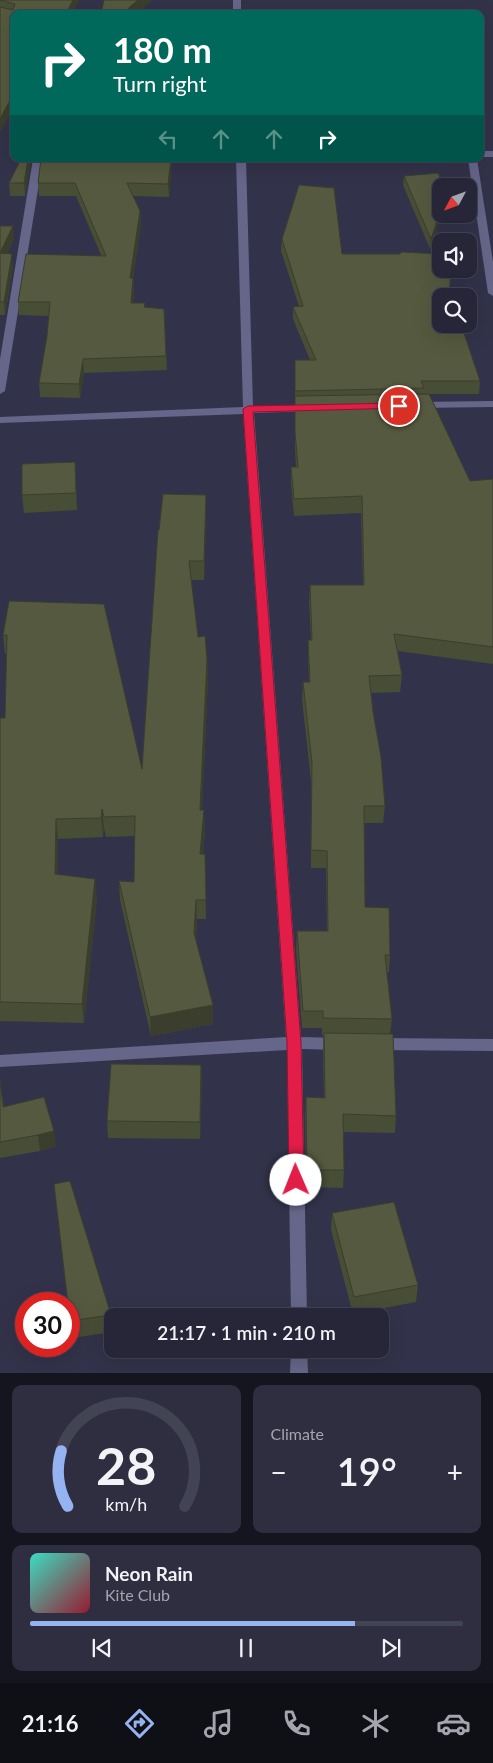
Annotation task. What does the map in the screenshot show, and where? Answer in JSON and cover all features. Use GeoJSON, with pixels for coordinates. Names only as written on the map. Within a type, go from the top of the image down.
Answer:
{"type":"FeatureCollection","features":[{"type":"Feature","properties":{"kind":"street"},"geometry":{"type":"LineString","coordinates":[[0,391],[38,162]]}},
{"type":"Feature","properties":{"kind":"street"},"geometry":{"type":"LineString","coordinates":[[241,162],[248,409],[294,1043],[299,1308]]}},
{"type":"Feature","properties":{"kind":"street"},"geometry":{"type":"LineString","coordinates":[[473,162],[490,259],[493,293]]}},
{"type":"Feature","properties":{"kind":"street"},"geometry":{"type":"LineString","coordinates":[[405,406],[493,404]]}},
{"type":"Feature","properties":{"kind":"street"},"geometry":{"type":"LineString","coordinates":[[0,420],[326,407]]}},
{"type":"Feature","properties":{"kind":"street"},"geometry":{"type":"LineString","coordinates":[[0,1061],[294,1043],[493,1045]]}},
{"type":"Feature","properties":{"kind":"street"},"geometry":{"type":"LineString","coordinates":[[299,1358],[300,1373]]}},
{"type":"Feature","properties":{"kind":"building"},"geometry":{"type":"Polygon","coordinates":[[[0,0],[73,0],[68,10],[13,10],[15,4],[0,0]]]}},
{"type":"Feature","properties":{"kind":"building"},"geometry":{"type":"Polygon","coordinates":[[[104,0],[138,0],[127,10],[102,10],[104,0]]]}},
{"type":"Feature","properties":{"kind":"building"},"geometry":{"type":"Polygon","coordinates":[[[0,7],[13,10],[10,10],[10,100],[0,119],[0,7]]]}},
{"type":"Feature","properties":{"kind":"building"},"geometry":{"type":"Polygon","coordinates":[[[20,162],[28,162],[24,183],[9,183],[20,162]]]}},
{"type":"Feature","properties":{"kind":"building"},"geometry":{"type":"Polygon","coordinates":[[[41,162],[171,162],[168,184],[127,183],[140,211],[130,278],[133,278],[131,303],[145,303],[144,307],[164,309],[166,356],[83,359],[79,384],[39,383],[47,336],[50,302],[18,302],[26,254],[106,256],[75,183],[38,183],[41,162]]]}},
{"type":"Feature","properties":{"kind":"building"},"geometry":{"type":"Polygon","coordinates":[[[438,173],[440,178],[432,178],[432,223],[436,223],[431,239],[404,176],[438,173]]]}},
{"type":"Feature","properties":{"kind":"building"},"geometry":{"type":"Polygon","coordinates":[[[299,185],[334,188],[342,254],[400,254],[401,252],[432,254],[432,278],[450,278],[450,288],[432,288],[432,333],[464,333],[480,381],[421,381],[424,388],[295,391],[295,360],[316,360],[293,307],[303,306],[282,239],[299,185]]]}},
{"type":"Feature","properties":{"kind":"building"},"geometry":{"type":"Polygon","coordinates":[[[0,226],[13,226],[0,253],[0,226]]]}},
{"type":"Feature","properties":{"kind":"building"},"geometry":{"type":"Polygon","coordinates":[[[0,253],[12,254],[4,302],[0,302],[0,253]]]}},
{"type":"Feature","properties":{"kind":"building"},"geometry":{"type":"Polygon","coordinates":[[[429,394],[470,481],[493,479],[493,647],[394,634],[402,675],[369,676],[381,757],[385,806],[364,806],[365,907],[389,908],[390,955],[385,955],[392,1019],[323,1018],[323,1011],[303,1011],[297,931],[328,931],[327,851],[311,850],[312,763],[303,682],[310,682],[308,640],[312,640],[310,585],[364,585],[362,496],[294,499],[291,467],[298,467],[295,432],[295,396],[429,394]]]}},
{"type":"Feature","properties":{"kind":"building"},"geometry":{"type":"Polygon","coordinates":[[[75,462],[76,493],[22,495],[22,464],[75,462]]]}},
{"type":"Feature","properties":{"kind":"building"},"geometry":{"type":"Polygon","coordinates":[[[163,494],[206,495],[204,561],[189,561],[198,637],[205,636],[207,659],[200,810],[204,810],[200,854],[205,854],[206,900],[196,900],[194,933],[213,1005],[150,1017],[119,881],[134,882],[135,816],[104,817],[102,809],[101,818],[56,819],[55,874],[95,879],[82,1004],[0,1002],[0,718],[5,718],[7,635],[3,635],[9,601],[104,604],[142,769],[158,530],[163,494]]]}},
{"type":"Feature","properties":{"kind":"building"},"geometry":{"type":"Polygon","coordinates":[[[324,1033],[393,1034],[396,1116],[343,1114],[344,1170],[307,1170],[306,1097],[325,1098],[324,1033]]]}},
{"type":"Feature","properties":{"kind":"building"},"geometry":{"type":"Polygon","coordinates":[[[111,1064],[201,1065],[200,1122],[107,1121],[111,1064]]]}},
{"type":"Feature","properties":{"kind":"building"},"geometry":{"type":"Polygon","coordinates":[[[0,1082],[3,1107],[44,1097],[54,1131],[0,1142],[0,1082]]]}},
{"type":"Feature","properties":{"kind":"building"},"geometry":{"type":"Polygon","coordinates":[[[70,1181],[109,1308],[104,1308],[104,1316],[80,1320],[80,1292],[67,1292],[54,1184],[70,1181]]]}},
{"type":"Feature","properties":{"kind":"building"},"geometry":{"type":"Polygon","coordinates":[[[394,1202],[418,1285],[354,1297],[332,1213],[394,1202]]]}},
{"type":"Feature","properties":{"kind":"route"},"geometry":{"type":"LineString","coordinates":[[296,1180],[294,1043],[248,409],[399,406]]}}]}
